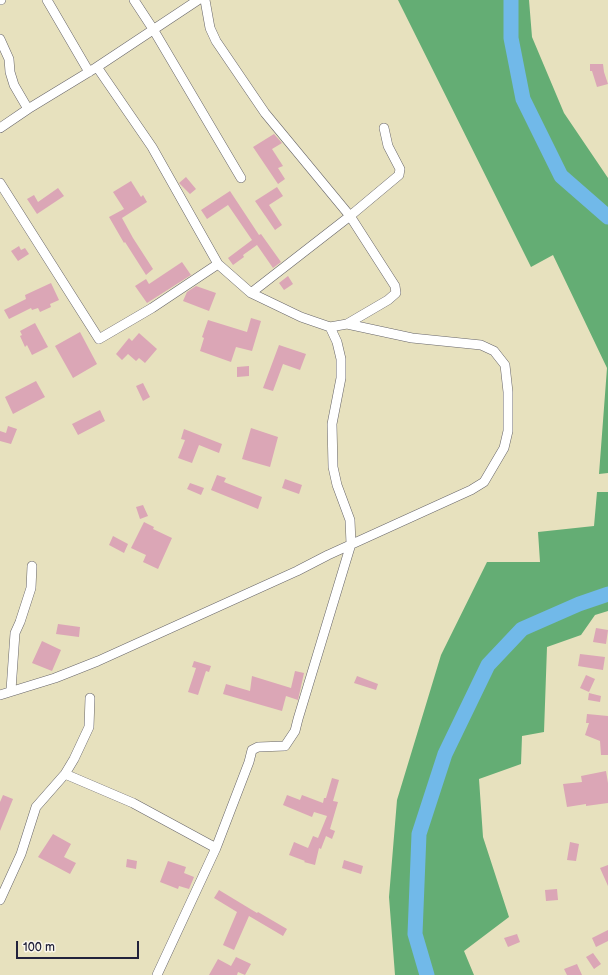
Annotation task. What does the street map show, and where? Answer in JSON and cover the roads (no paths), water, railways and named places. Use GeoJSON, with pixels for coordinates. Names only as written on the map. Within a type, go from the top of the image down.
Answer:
{"type":"FeatureCollection","features":[{"type":"Feature","properties":{"kind":"street"},"geometry":{"type":"LineString","coordinates":[[47,0],[93,69],[152,148],[218,264],[251,293],[301,317],[330,327],[347,324],[388,300],[396,293],[395,286],[350,216],[265,113],[216,42],[210,28],[205,0]]}},
{"type":"Feature","properties":{"kind":"street"},"geometry":{"type":"LineString","coordinates":[[134,0],[153,29],[241,178]]}},
{"type":"Feature","properties":{"kind":"street"},"geometry":{"type":"LineString","coordinates":[[0,128],[28,108],[93,69],[198,0]]}},
{"type":"Feature","properties":{"kind":"street"},"geometry":{"type":"LineString","coordinates":[[0,39],[9,59],[10,72],[14,85],[28,108]]}},
{"type":"Feature","properties":{"kind":"street"},"geometry":{"type":"LineString","coordinates":[[251,293],[350,216],[399,175],[400,169],[388,146],[384,128]]}},
{"type":"Feature","properties":{"kind":"street"},"geometry":{"type":"LineString","coordinates":[[0,182],[99,339],[152,308],[218,264]]}},
{"type":"Feature","properties":{"kind":"street"},"geometry":{"type":"LineString","coordinates":[[0,695],[12,690],[55,678],[98,661],[298,571],[328,555],[471,490],[484,482],[504,448],[508,432],[505,365],[494,351],[481,345],[412,338],[347,324]]}},
{"type":"Feature","properties":{"kind":"street"},"geometry":{"type":"LineString","coordinates":[[157,975],[216,848],[249,762],[252,750],[258,747],[284,746],[295,731],[352,544],[350,520],[337,485],[333,467],[332,424],[340,378],[341,359],[337,342],[330,327]]}},
{"type":"Feature","properties":{"kind":"street"},"geometry":{"type":"LineString","coordinates":[[12,690],[15,633],[31,588],[32,566]]}},
{"type":"Feature","properties":{"kind":"street"},"geometry":{"type":"LineString","coordinates":[[0,900],[21,854],[36,807],[65,774],[89,727],[90,698]]}},
{"type":"Feature","properties":{"kind":"street"},"geometry":{"type":"LineString","coordinates":[[65,774],[134,803],[216,848]]}},
{"type":"Feature","properties":{"kind":"waterway"},"geometry":{"type":"LineString","coordinates":[[511,0],[511,38],[523,99],[561,176],[608,217]]}},
{"type":"Feature","properties":{"kind":"waterway"},"geometry":{"type":"LineString","coordinates":[[427,975],[415,934],[419,834],[445,754],[488,665],[522,629],[579,604],[608,594]]}}]}
